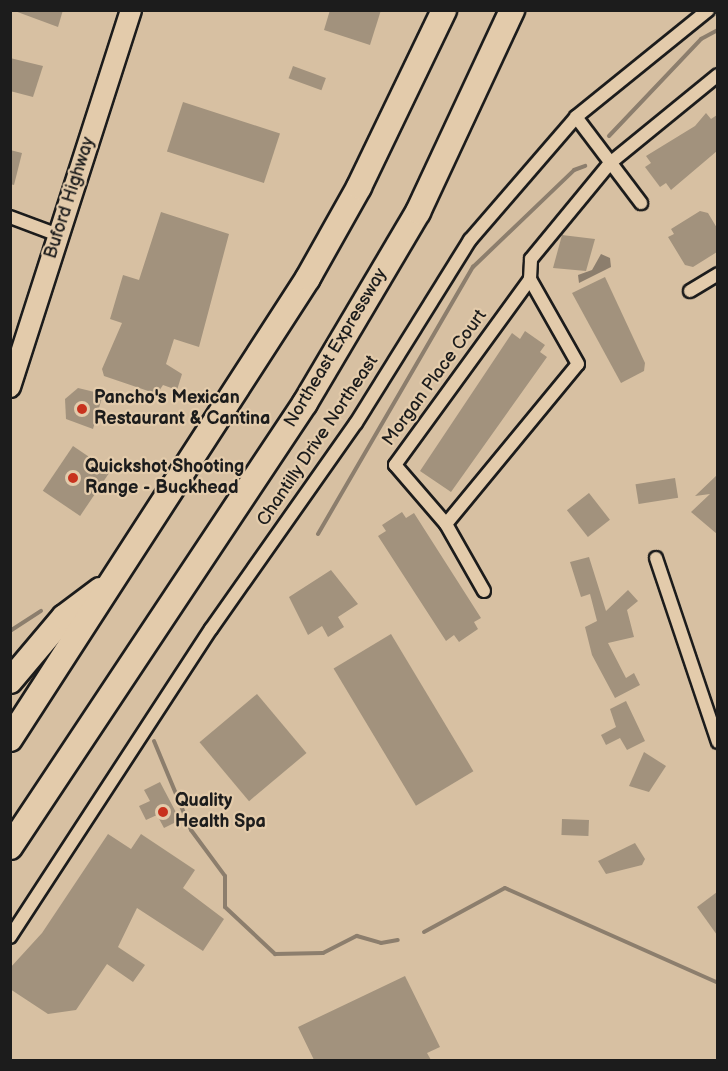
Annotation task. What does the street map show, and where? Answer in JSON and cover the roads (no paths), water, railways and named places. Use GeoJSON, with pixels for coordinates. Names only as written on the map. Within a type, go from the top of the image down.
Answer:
{"type":"FeatureCollection","features":[{"type":"Feature","properties":{"kind":"highway"},"geometry":{"type":"LineString","coordinates":[[10,739],[308,278],[364,177],[444,10]]}},
{"type":"Feature","properties":{"kind":"highway","name":"Northeast Expressway"},"geometry":{"type":"LineString","coordinates":[[10,847],[305,403],[418,213],[512,10]]}},
{"type":"Feature","properties":{"kind":"highway"},"geometry":{"type":"LineString","coordinates":[[10,681],[64,617],[114,579]]}},
{"type":"Feature","properties":{"kind":"highway"},"geometry":{"type":"LineString","coordinates":[[10,857],[26,825]]}},
{"type":"Feature","properties":{"kind":"main road","name":"Buford Highway"},"geometry":{"type":"LineString","coordinates":[[10,387],[131,10]]}},
{"type":"Feature","properties":{"kind":"street","name":"Chantilly Drive Northeast"},"geometry":{"type":"LineString","coordinates":[[10,937],[211,629],[356,423],[470,240],[576,117],[708,10]]}},
{"type":"Feature","properties":{"kind":"street","name":"Morgan Place Court"},"geometry":{"type":"LineString","coordinates":[[484,591],[446,524],[394,465],[530,279],[531,259],[547,234],[610,163],[717,75]]}},
{"type":"Feature","properties":{"kind":"street"},"geometry":{"type":"LineString","coordinates":[[576,117],[641,203]]}},
{"type":"Feature","properties":{"kind":"street"},"geometry":{"type":"LineString","coordinates":[[10,217],[58,235]]}},
{"type":"Feature","properties":{"kind":"street"},"geometry":{"type":"LineString","coordinates":[[690,291],[717,274]]}},
{"type":"Feature","properties":{"kind":"street"},"geometry":{"type":"LineString","coordinates":[[446,524],[578,364],[530,279]]}},
{"type":"Feature","properties":{"kind":"street"},"geometry":{"type":"LineString","coordinates":[[656,558],[717,741]]}},
{"type":"Feature","properties":{"kind":"waterway"},"geometry":{"type":"LineString","coordinates":[[609,136],[701,39],[718,30]]}},
{"type":"Feature","properties":{"kind":"waterway"},"geometry":{"type":"LineString","coordinates":[[318,534],[473,267],[574,170],[585,166]]}},
{"type":"Feature","properties":{"kind":"waterway"},"geometry":{"type":"LineString","coordinates":[[10,631],[41,611]]}},
{"type":"Feature","properties":{"kind":"waterway"},"geometry":{"type":"LineString","coordinates":[[154,741],[191,830],[225,876],[225,907],[275,954],[323,953],[357,936],[381,943],[398,940]]}},
{"type":"Feature","properties":{"kind":"waterway"},"geometry":{"type":"LineString","coordinates":[[424,932],[505,888],[718,983]]}},
{"type":"Feature","properties":{"kind":"place","name":"Pancho's Mexican Restaurant & Cantina"},"geometry":{"type":"Point","coordinates":[82,409]}},
{"type":"Feature","properties":{"kind":"place","name":"Quickshot Shooting Range - Buckhead"},"geometry":{"type":"Point","coordinates":[73,478]}},
{"type":"Feature","properties":{"kind":"place","name":"Quality Health Spa"},"geometry":{"type":"Point","coordinates":[163,812]}}]}
